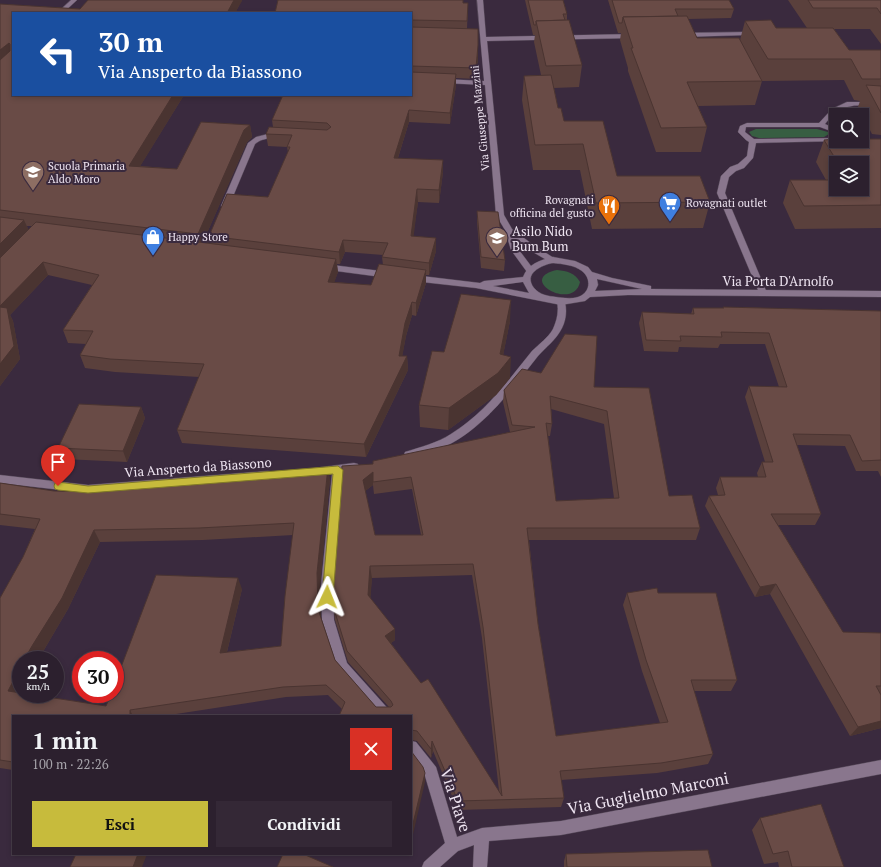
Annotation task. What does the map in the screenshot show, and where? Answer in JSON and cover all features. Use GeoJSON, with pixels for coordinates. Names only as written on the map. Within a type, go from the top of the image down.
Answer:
{"type":"FeatureCollection","features":[{"type":"Feature","properties":{"kind":"street"},"geometry":{"type":"LineString","coordinates":[[61,12],[74,0]]}},
{"type":"Feature","properties":{"kind":"street","name":"Via Giuseppe Mazzini"},"geometry":{"type":"LineString","coordinates":[[480,0],[500,215],[510,230],[529,246],[553,260]]}},
{"type":"Feature","properties":{"kind":"street"},"geometry":{"type":"LineString","coordinates":[[674,36],[746,34]]}},
{"type":"Feature","properties":{"kind":"street"},"geometry":{"type":"LineString","coordinates":[[475,36],[643,36]]}},
{"type":"Feature","properties":{"kind":"street"},"geometry":{"type":"LineString","coordinates":[[434,81],[487,83]]}},
{"type":"Feature","properties":{"kind":"street"},"geometry":{"type":"LineString","coordinates":[[821,125],[832,110],[840,106],[848,104],[881,104]]}},
{"type":"Feature","properties":{"kind":"street"},"geometry":{"type":"LineString","coordinates":[[829,128],[821,125],[747,125],[743,126],[741,132],[748,139],[753,141],[829,140]]}},
{"type":"Feature","properties":{"kind":"street"},"geometry":{"type":"LineString","coordinates":[[223,210],[252,143],[258,137],[268,135],[290,136]]}},
{"type":"Feature","properties":{"kind":"street"},"geometry":{"type":"LineString","coordinates":[[753,141],[750,156],[741,166],[733,169],[725,176],[722,193],[763,293]]}},
{"type":"Feature","properties":{"kind":"street","name":"Via Giuseppe Mazzini"},"geometry":{"type":"LineString","coordinates":[[510,230],[515,250],[530,270]]}},
{"type":"Feature","properties":{"kind":"street"},"geometry":{"type":"LineString","coordinates":[[316,266],[476,285],[561,302],[576,301],[586,297],[589,294],[595,284],[588,270],[576,263],[553,260],[537,264],[530,270],[526,279],[530,289],[536,295],[561,302]]}},
{"type":"Feature","properties":{"kind":"street","name":"Via Porta D'Arnolfo"},"geometry":{"type":"LineString","coordinates":[[591,274],[610,280],[676,294]]}},
{"type":"Feature","properties":{"kind":"street"},"geometry":{"type":"LineString","coordinates":[[476,285],[526,279]]}},
{"type":"Feature","properties":{"kind":"street","name":"Via Porta D'Arnolfo"},"geometry":{"type":"LineString","coordinates":[[589,294],[628,292],[676,294],[881,294]]}},
{"type":"Feature","properties":{"kind":"street"},"geometry":{"type":"LineString","coordinates":[[401,457],[436,447],[458,435],[487,412],[555,333],[563,314],[561,302]]}},
{"type":"Feature","properties":{"kind":"street"},"geometry":{"type":"LineString","coordinates":[[307,472],[338,470],[366,465]]}},
{"type":"Feature","properties":{"kind":"street"},"geometry":{"type":"LineString","coordinates":[[338,470],[327,585],[328,620],[342,666],[385,715]]}},
{"type":"Feature","properties":{"kind":"street","name":"Via Ansperto da Biassono"},"geometry":{"type":"LineString","coordinates":[[0,479],[88,490],[277,475]]}},
{"type":"Feature","properties":{"kind":"street","name":"Via Piave"},"geometry":{"type":"LineString","coordinates":[[412,748],[431,772],[453,846]]}},
{"type":"Feature","properties":{"kind":"street","name":"Via Guglielmo Marconi"},"geometry":{"type":"LineString","coordinates":[[429,867],[453,846],[482,835],[561,828],[881,767]]}},
{"type":"Feature","properties":{"kind":"street"},"geometry":{"type":"LineString","coordinates":[[480,867],[482,835]]}},
{"type":"Feature","properties":{"kind":"green space"},"geometry":{"type":"Polygon","coordinates":[[[756,129],[817,129],[828,132],[829,134],[824,137],[759,138],[752,136],[749,132],[756,129]]]}},
{"type":"Feature","properties":{"kind":"green space"},"geometry":{"type":"Polygon","coordinates":[[[557,270],[576,276],[580,282],[576,290],[568,294],[559,294],[550,291],[544,286],[542,280],[546,274],[557,270]]]}},
{"type":"Feature","properties":{"kind":"building"},"geometry":{"type":"Polygon","coordinates":[[[88,0],[234,0],[228,12],[12,12],[12,96],[172,96],[129,166],[177,169],[201,122],[250,125],[244,130],[198,234],[0,210],[0,60],[10,51],[10,44],[9,43],[0,50],[0,4],[80,9],[88,0]]]}},
{"type":"Feature","properties":{"kind":"building"},"geometry":{"type":"Polygon","coordinates":[[[278,0],[463,0],[463,3],[468,3],[467,21],[412,20],[412,12],[275,12],[278,0]]]}},
{"type":"Feature","properties":{"kind":"building"},"geometry":{"type":"Polygon","coordinates":[[[528,0],[563,0],[567,14],[563,14],[565,20],[536,21],[536,25],[534,25],[528,0]]]}},
{"type":"Feature","properties":{"kind":"building"},"geometry":{"type":"Polygon","coordinates":[[[612,0],[729,0],[734,9],[675,9],[678,16],[623,17],[622,23],[619,23],[612,0]]]}},
{"type":"Feature","properties":{"kind":"building"},"geometry":{"type":"Polygon","coordinates":[[[808,0],[881,0],[881,14],[877,8],[813,8],[808,0]]]}},
{"type":"Feature","properties":{"kind":"building"},"geometry":{"type":"Polygon","coordinates":[[[687,16],[697,38],[739,38],[762,81],[687,82],[707,127],[661,128],[631,48],[633,48],[623,17],[687,16]]]}},
{"type":"Feature","properties":{"kind":"building"},"geometry":{"type":"Polygon","coordinates":[[[569,20],[582,65],[546,66],[536,21],[569,20]]]}},
{"type":"Feature","properties":{"kind":"building"},"geometry":{"type":"Polygon","coordinates":[[[771,20],[776,28],[833,28],[849,50],[881,50],[881,79],[862,79],[851,59],[768,59],[745,21],[771,20]]]}},
{"type":"Feature","properties":{"kind":"building"},"geometry":{"type":"Polygon","coordinates":[[[412,27],[478,29],[476,68],[412,66],[412,27]]]}},
{"type":"Feature","properties":{"kind":"building"},"geometry":{"type":"Polygon","coordinates":[[[412,72],[456,74],[450,113],[409,110],[394,158],[443,160],[439,190],[417,189],[411,236],[436,238],[429,263],[382,257],[388,243],[343,240],[339,252],[209,236],[227,194],[268,197],[290,147],[287,147],[292,135],[266,134],[269,127],[327,130],[331,127],[327,123],[272,120],[283,96],[412,96],[412,72]]]}},
{"type":"Feature","properties":{"kind":"building"},"geometry":{"type":"Polygon","coordinates":[[[551,75],[558,108],[561,108],[564,121],[603,121],[617,176],[700,176],[710,202],[596,203],[583,144],[535,145],[524,76],[551,75]]]}},
{"type":"Feature","properties":{"kind":"building"},"geometry":{"type":"Polygon","coordinates":[[[866,85],[881,86],[881,113],[866,85]]]}},
{"type":"Feature","properties":{"kind":"building"},"geometry":{"type":"Polygon","coordinates":[[[869,139],[881,139],[881,205],[804,206],[790,180],[829,180],[829,196],[869,196],[869,156],[834,156],[824,140],[829,140],[829,148],[869,148],[869,139]]]}},
{"type":"Feature","properties":{"kind":"building"},"geometry":{"type":"Polygon","coordinates":[[[477,211],[498,212],[505,260],[481,257],[477,211]]]}},
{"type":"Feature","properties":{"kind":"building"},"geometry":{"type":"Polygon","coordinates":[[[0,217],[24,220],[0,244],[0,217]]]}},
{"type":"Feature","properties":{"kind":"building"},"geometry":{"type":"Polygon","coordinates":[[[36,222],[336,259],[328,282],[371,285],[379,264],[426,270],[416,303],[412,302],[405,323],[399,356],[407,356],[364,444],[177,430],[204,364],[110,359],[80,355],[93,331],[63,330],[99,275],[43,262],[0,306],[0,258],[36,222]]]}},
{"type":"Feature","properties":{"kind":"building"},"geometry":{"type":"Polygon","coordinates":[[[461,294],[511,300],[500,354],[511,357],[498,373],[449,408],[419,405],[432,351],[444,352],[461,294]]]}},
{"type":"Feature","properties":{"kind":"building"},"geometry":{"type":"Polygon","coordinates":[[[0,307],[7,308],[14,346],[0,364],[0,307]]]}},
{"type":"Feature","properties":{"kind":"building"},"geometry":{"type":"Polygon","coordinates":[[[723,307],[881,311],[881,460],[862,461],[850,435],[793,434],[821,514],[771,514],[843,632],[881,633],[881,686],[876,686],[881,695],[881,721],[858,727],[776,584],[760,587],[709,496],[725,495],[720,477],[766,477],[762,462],[773,462],[749,386],[787,387],[769,333],[721,332],[722,337],[680,336],[681,341],[646,340],[642,312],[694,314],[693,308],[724,308],[723,307]]]}},
{"type":"Feature","properties":{"kind":"building"},"geometry":{"type":"Polygon","coordinates":[[[565,334],[597,336],[594,387],[649,388],[669,496],[692,495],[700,528],[527,528],[538,624],[556,736],[668,722],[646,660],[627,593],[657,588],[658,593],[716,593],[737,680],[691,680],[713,754],[661,763],[560,771],[564,798],[458,801],[432,741],[431,749],[417,731],[412,730],[412,715],[339,715],[345,702],[326,685],[283,687],[130,710],[130,715],[12,715],[12,762],[0,760],[0,598],[23,557],[40,519],[0,514],[0,483],[54,491],[97,492],[256,477],[256,473],[328,467],[317,573],[318,609],[335,660],[376,707],[391,707],[393,705],[391,701],[347,651],[334,609],[333,574],[342,466],[373,464],[373,461],[535,427],[512,425],[504,390],[522,369],[541,373],[565,334]],[[550,396],[552,424],[546,423],[556,501],[619,498],[607,411],[550,396]],[[373,472],[363,480],[375,535],[423,535],[411,477],[373,482],[373,472]],[[294,523],[199,528],[94,530],[62,598],[29,651],[12,651],[12,683],[8,691],[12,692],[12,703],[64,703],[64,700],[72,701],[72,703],[86,703],[106,706],[107,703],[124,703],[124,659],[156,575],[238,578],[220,653],[281,646],[285,596],[294,523]],[[473,564],[370,566],[368,595],[395,629],[385,636],[421,683],[428,679],[502,796],[483,627],[473,564]]]}},
{"type":"Feature","properties":{"kind":"building"},"geometry":{"type":"Polygon","coordinates":[[[79,404],[141,407],[123,451],[58,448],[79,404]]]}},
{"type":"Feature","properties":{"kind":"building"},"geometry":{"type":"Polygon","coordinates":[[[412,752],[423,767],[425,773],[412,828],[412,752]]]}},
{"type":"Feature","properties":{"kind":"building"},"geometry":{"type":"Polygon","coordinates":[[[821,804],[844,867],[792,867],[788,851],[773,854],[760,818],[821,804]]]}},
{"type":"Feature","properties":{"kind":"building"},"geometry":{"type":"Polygon","coordinates":[[[708,850],[712,867],[567,867],[566,854],[708,850]]]}},
{"type":"Feature","properties":{"kind":"building"},"geometry":{"type":"Polygon","coordinates":[[[76,855],[138,855],[133,867],[70,867],[76,855]]]}},
{"type":"Feature","properties":{"kind":"building"},"geometry":{"type":"Polygon","coordinates":[[[283,855],[305,855],[333,867],[277,867],[283,855]]]}},
{"type":"Feature","properties":{"kind":"place","name":"Scuola Primaria Aldo Moro"},"geometry":{"type":"Point","coordinates":[33,192]}},
{"type":"Feature","properties":{"kind":"place","name":"Rovagnati outlet"},"geometry":{"type":"Point","coordinates":[670,222]}},
{"type":"Feature","properties":{"kind":"place","name":"Rovagnati officina del gusto"},"geometry":{"type":"Point","coordinates":[609,226]}},
{"type":"Feature","properties":{"kind":"place","name":"Happy Store"},"geometry":{"type":"Point","coordinates":[153,256]}},
{"type":"Feature","properties":{"kind":"place","name":"Asilo Nido Bum Bum"},"geometry":{"type":"Point","coordinates":[497,258]}},
{"type":"Feature","properties":{"kind":"route"},"geometry":{"type":"LineString","coordinates":[[58,486],[88,490],[338,470],[327,597]]}}]}
